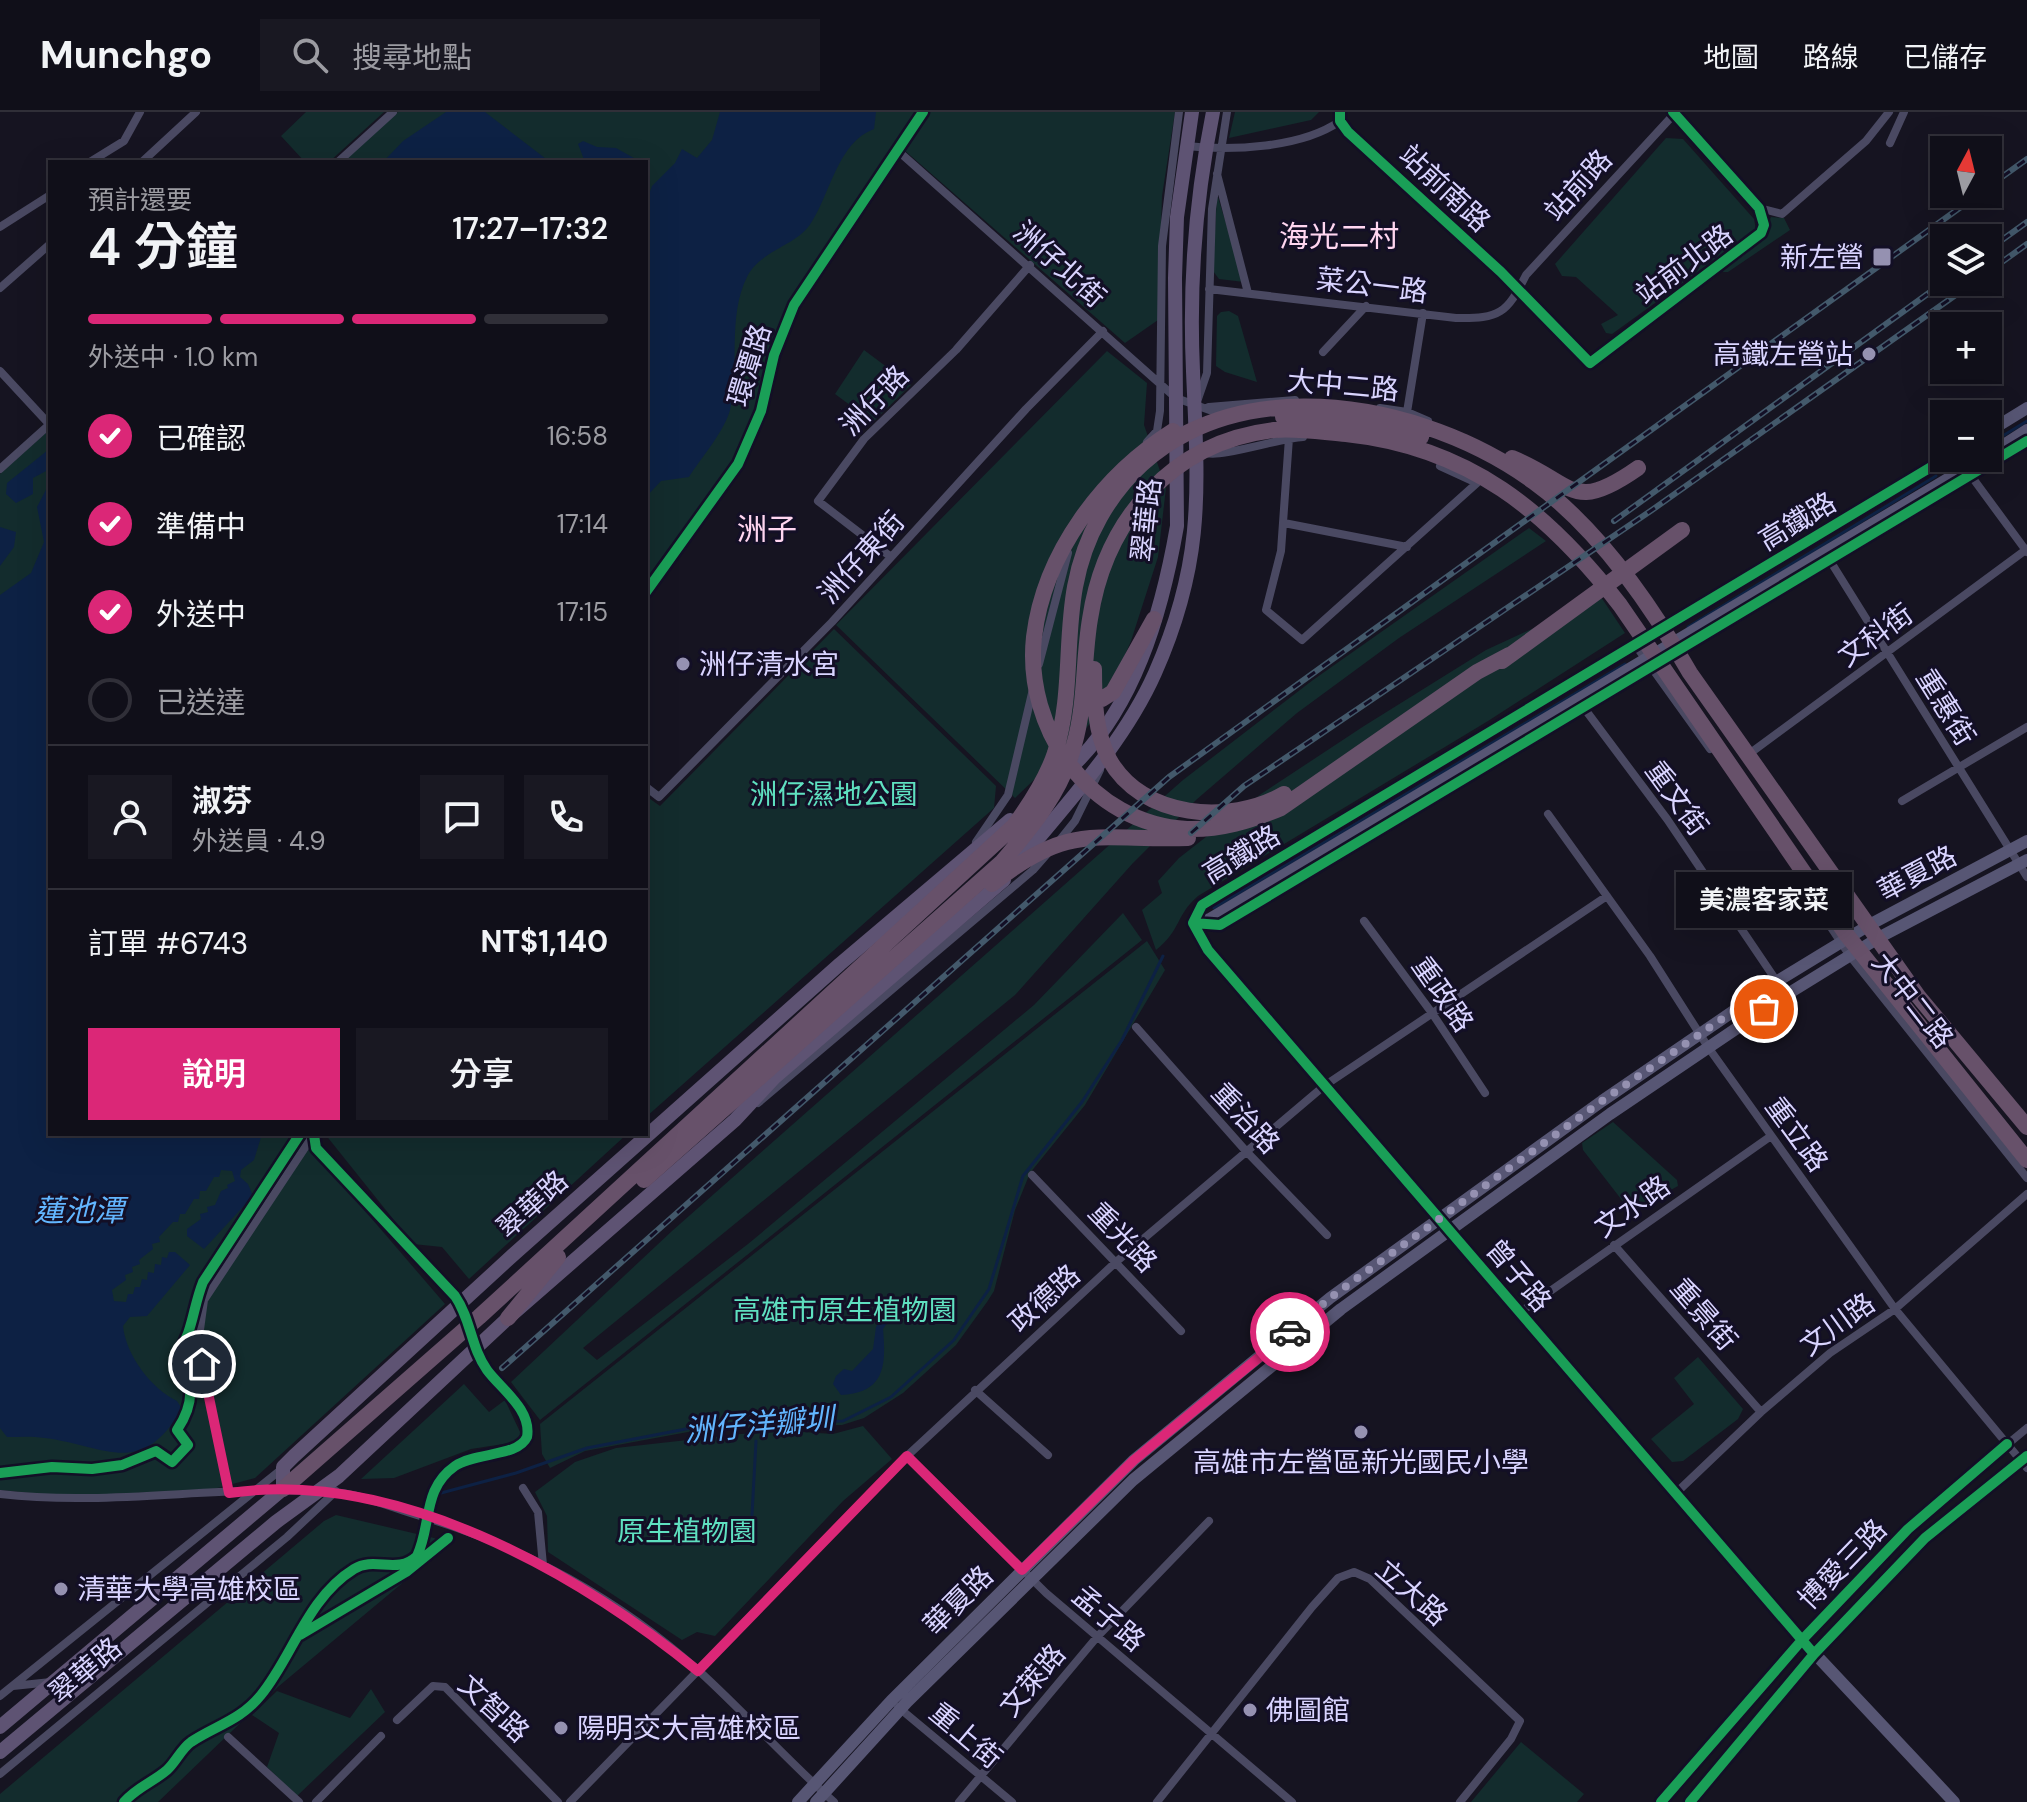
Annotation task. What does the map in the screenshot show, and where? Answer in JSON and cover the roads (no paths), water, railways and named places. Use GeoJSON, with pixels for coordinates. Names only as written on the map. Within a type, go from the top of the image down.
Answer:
{"type":"FeatureCollection","features":[{"type":"Feature","properties":{"kind":"highway"},"geometry":{"type":"LineString","coordinates":[[1509,655],[1477,672],[1281,808],[1248,822],[1215,828],[1164,826],[1131,814],[1097,793],[1063,759],[1036,692],[1034,636],[1048,583],[1082,519],[1140,452],[1200,418],[1267,408],[1347,409],[1401,419],[1533,467],[1579,493],[1607,489],[1638,468]]}},
{"type":"Feature","properties":{"kind":"highway"},"geometry":{"type":"LineString","coordinates":[[1178,445],[1197,430],[1254,413],[1351,421],[1404,431],[1450,446],[1491,465],[1526,487],[1567,522],[1607,566],[1690,673],[1918,996],[2027,1127]]}},
{"type":"Feature","properties":{"kind":"highway"},"geometry":{"type":"LineString","coordinates":[[283,1489],[479,1317],[1014,826],[1045,778],[1055,752],[1073,588],[1089,537],[1120,489],[1144,464],[1184,437],[1230,414]]}},
{"type":"Feature","properties":{"kind":"highway"},"geometry":{"type":"LineString","coordinates":[[1154,619],[1108,697],[1082,694],[1076,684],[1075,665],[1079,612],[1096,553],[1121,507],[1167,460],[1230,429],[1264,422],[1348,427],[1444,457],[1523,502],[1581,555],[1675,668],[1768,808],[1853,945]]}},
{"type":"Feature","properties":{"kind":"highway"},"geometry":{"type":"LineString","coordinates":[[508,1318],[547,1267],[575,1240],[905,948],[928,924],[1002,862],[1040,818],[1062,778],[1074,745],[1090,617],[1101,570],[1128,515],[1173,467],[1199,452],[1249,434],[1276,430],[1383,438]]}},
{"type":"Feature","properties":{"kind":"highway"},"geometry":{"type":"LineString","coordinates":[[1444,433],[1504,462],[1563,506],[1594,538],[1667,632],[1690,673]]}},
{"type":"Feature","properties":{"kind":"highway"},"geometry":{"type":"LineString","coordinates":[[905,948],[931,932],[1010,870],[1040,851],[1074,839],[1114,834],[1207,837],[1259,827],[1286,814],[1377,754],[1679,526],[1322,773],[1267,802],[1231,811],[1184,810],[1153,800],[1128,783],[1109,758],[1099,728],[1094,687],[1096,593]]}},
{"type":"Feature","properties":{"kind":"highway"},"geometry":{"type":"LineString","coordinates":[[1620,605],[1846,934],[2027,1160]]}},
{"type":"Feature","properties":{"kind":"highway"},"geometry":{"type":"LineString","coordinates":[[1789,814],[1857,926],[2027,1141]]}},
{"type":"Feature","properties":{"kind":"main road","name":"翠華路"},"geometry":{"type":"LineString","coordinates":[[283,1467],[525,1245],[1080,760],[1115,711],[1136,671],[1154,619],[1177,526],[1177,217],[1180,146],[1192,112]]}},
{"type":"Feature","properties":{"kind":"main road","name":"翠華路"},"geometry":{"type":"LineString","coordinates":[[0,1752],[314,1492],[339,1476],[508,1318],[735,1120],[774,1078],[999,886],[1125,727],[1154,677],[1187,584],[1197,523],[1202,453],[1197,430],[1202,406],[1193,299],[1213,149],[1213,112]]}},
{"type":"Feature","properties":{"kind":"main road"},"geometry":{"type":"LineString","coordinates":[[283,1467],[283,1489]]}},
{"type":"Feature","properties":{"kind":"main road","name":"翠華路"},"geometry":{"type":"LineString","coordinates":[[0,1727],[283,1489]]}},
{"type":"Feature","properties":{"kind":"street"},"geometry":{"type":"LineString","coordinates":[[93,160],[124,141],[140,112]]}},
{"type":"Feature","properties":{"kind":"street"},"geometry":{"type":"LineString","coordinates":[[144,160],[196,112]]}},
{"type":"Feature","properties":{"kind":"street"},"geometry":{"type":"LineString","coordinates":[[340,160],[393,112]]}},
{"type":"Feature","properties":{"kind":"street","name":"環潭路"},"geometry":{"type":"LineString","coordinates":[[648,589],[747,448],[774,355],[794,305],[923,112]]}},
{"type":"Feature","properties":{"kind":"street","name":"翠華路"},"geometry":{"type":"LineString","coordinates":[[964,859],[1008,795],[1057,592],[1074,535],[1101,495],[1157,431],[1161,383],[1162,246],[1180,146],[1179,112]]}},
{"type":"Feature","properties":{"kind":"street","name":"翠華路"},"geometry":{"type":"LineString","coordinates":[[1202,406],[1207,373],[1215,170],[1213,149],[1227,112]]}},
{"type":"Feature","properties":{"kind":"street","name":"站前北路"},"geometry":{"type":"LineString","coordinates":[[1518,291],[1590,363],[1671,305],[1680,292],[1754,241],[1764,225],[1759,208],[1674,112]]}},
{"type":"Feature","properties":{"kind":"street","name":"站前路"},"geometry":{"type":"LineString","coordinates":[[1518,291],[1526,275],[1674,112]]}},
{"type":"Feature","properties":{"kind":"street","name":"站前北路"},"geometry":{"type":"LineString","coordinates":[[1759,208],[1778,214],[1786,212],[1866,141],[1889,112]]}},
{"type":"Feature","properties":{"kind":"street"},"geometry":{"type":"LineString","coordinates":[[1890,143],[1904,112]]}},
{"type":"Feature","properties":{"kind":"street","name":"站前南路"},"geometry":{"type":"LineString","coordinates":[[1180,146],[1213,149],[1323,133],[1340,116],[1518,291]]}},
{"type":"Feature","properties":{"kind":"street","name":"洲仔北街"},"geometry":{"type":"LineString","coordinates":[[897,150],[1030,265],[1176,398],[1202,406]]}},
{"type":"Feature","properties":{"kind":"street"},"geometry":{"type":"LineString","coordinates":[[1215,170],[1248,293]]}},
{"type":"Feature","properties":{"kind":"street"},"geometry":{"type":"LineString","coordinates":[[0,227],[48,196]]}},
{"type":"Feature","properties":{"kind":"street"},"geometry":{"type":"LineString","coordinates":[[0,288],[48,246]]}},
{"type":"Feature","properties":{"kind":"street","name":"洲仔路"},"geometry":{"type":"LineString","coordinates":[[891,557],[818,501],[864,439],[956,350],[1030,265]]}},
{"type":"Feature","properties":{"kind":"street","name":"菜公一路"},"geometry":{"type":"LineString","coordinates":[[1209,289],[1484,317],[1505,311],[1518,291]]}},
{"type":"Feature","properties":{"kind":"street"},"geometry":{"type":"LineString","coordinates":[[1323,352],[1366,306]]}},
{"type":"Feature","properties":{"kind":"street"},"geometry":{"type":"LineString","coordinates":[[1407,412],[1423,313]]}},
{"type":"Feature","properties":{"kind":"street","name":"洲仔東街"},"geometry":{"type":"LineString","coordinates":[[648,789],[659,797],[891,557],[1026,409],[1103,331]]}},
{"type":"Feature","properties":{"kind":"street"},"geometry":{"type":"LineString","coordinates":[[0,371],[48,422]]}},
{"type":"Feature","properties":{"kind":"street","name":"大中二路"},"geometry":{"type":"LineString","coordinates":[[1202,406],[1327,400],[1407,412],[1486,448],[1515,455]]}},
{"type":"Feature","properties":{"kind":"street"},"geometry":{"type":"LineString","coordinates":[[1202,406],[1215,412],[1254,413]]}},
{"type":"Feature","properties":{"kind":"street"},"geometry":{"type":"LineString","coordinates":[[2002,423],[2027,408]]}},
{"type":"Feature","properties":{"kind":"street"},"geometry":{"type":"LineString","coordinates":[[0,469],[48,426]]}},
{"type":"Feature","properties":{"kind":"street","name":"高鐵路"},"geometry":{"type":"LineString","coordinates":[[2002,446],[2027,430]]}},
{"type":"Feature","properties":{"kind":"street"},"geometry":{"type":"LineString","coordinates":[[1157,431],[1162,447],[1178,445],[1202,453],[1251,437]]}},
{"type":"Feature","properties":{"kind":"street","name":"大中二路"},"geometry":{"type":"LineString","coordinates":[[1202,453],[1214,456],[1289,438],[1319,437],[1407,453],[1477,483],[1407,547]]}},
{"type":"Feature","properties":{"kind":"street"},"geometry":{"type":"LineString","coordinates":[[1289,438],[1284,523],[1266,610],[1302,640],[1407,547]]}},
{"type":"Feature","properties":{"kind":"street","name":"高鐵路"},"geometry":{"type":"LineString","coordinates":[[2002,451],[2027,441]]}},
{"type":"Feature","properties":{"kind":"street","name":"高鐵路"},"geometry":{"type":"LineString","coordinates":[[1193,923],[1202,905],[1930,468]]}},
{"type":"Feature","properties":{"kind":"street","name":"高鐵路"},"geometry":{"type":"LineString","coordinates":[[1193,923],[1210,919],[1648,664],[1957,472]]}},
{"type":"Feature","properties":{"kind":"street","name":"高鐵路"},"geometry":{"type":"LineString","coordinates":[[1678,646],[1829,559],[1958,472]]}},
{"type":"Feature","properties":{"kind":"street"},"geometry":{"type":"LineString","coordinates":[[1969,472],[2026,551]]}},
{"type":"Feature","properties":{"kind":"street"},"geometry":{"type":"LineString","coordinates":[[1284,523],[1407,547]]}},
{"type":"Feature","properties":{"kind":"street","name":"文科街"},"geometry":{"type":"LineString","coordinates":[[1749,754],[2026,551]]}},
{"type":"Feature","properties":{"kind":"street","name":"重惠街"},"geometry":{"type":"LineString","coordinates":[[1829,559],[2010,850],[2023,862],[2027,877]]}},
{"type":"Feature","properties":{"kind":"street","name":"大中二路"},"geometry":{"type":"LineString","coordinates":[[1667,628],[1749,754],[1880,937],[2027,1127]]}},
{"type":"Feature","properties":{"kind":"street","name":"大中二路"},"geometry":{"type":"LineString","coordinates":[[1636,646],[1779,848],[1831,928],[1853,945],[2027,1178]]}},
{"type":"Feature","properties":{"kind":"street","name":"高鐵路"},"geometry":{"type":"LineString","coordinates":[[1193,923],[1220,925],[1584,708],[1648,664]]}},
{"type":"Feature","properties":{"kind":"street","name":"重文街"},"geometry":{"type":"LineString","coordinates":[[1584,708],[1667,819],[1786,995]]}},
{"type":"Feature","properties":{"kind":"street"},"geometry":{"type":"LineString","coordinates":[[1902,801],[2027,727]]}},
{"type":"Feature","properties":{"kind":"street","name":"重立路"},"geometry":{"type":"LineString","coordinates":[[1548,814],[1708,1047],[1895,1309],[2007,1444],[2025,1461]]}},
{"type":"Feature","properties":{"kind":"street","name":"華夏路"},"geometry":{"type":"LineString","coordinates":[[1026,1575],[1149,1465],[1341,1309],[1708,1047],[1786,995],[1853,945],[1871,924],[2027,841]]}},
{"type":"Feature","properties":{"kind":"street","name":"大中二路"},"geometry":{"type":"LineString","coordinates":[[1816,858],[1845,901],[1857,905]]}},
{"type":"Feature","properties":{"kind":"street","name":"華夏路"},"geometry":{"type":"LineString","coordinates":[[798,1802],[822,1795],[896,1706],[1134,1460],[1330,1298],[1699,1033],[1776,982],[1853,945],[1880,937],[2023,862]]}},
{"type":"Feature","properties":{"kind":"street"},"geometry":{"type":"LineString","coordinates":[[1795,868],[1823,907],[1831,928]]}},
{"type":"Feature","properties":{"kind":"street","name":"政德路"},"geometry":{"type":"LineString","coordinates":[[570,1802],[907,1456],[1116,1262],[1324,1086],[1607,896]]}},
{"type":"Feature","properties":{"kind":"street","name":"重政路"},"geometry":{"type":"LineString","coordinates":[[1364,921],[1432,1013],[1485,1093]]}},
{"type":"Feature","properties":{"kind":"street","name":"曾子路"},"geometry":{"type":"LineString","coordinates":[[1193,923],[1203,945],[1814,1654],[1954,1802]]}},
{"type":"Feature","properties":{"kind":"street","name":"重治路"},"geometry":{"type":"LineString","coordinates":[[1136,1027],[1245,1150],[1327,1235]]}},
{"type":"Feature","properties":{"kind":"street"},"geometry":{"type":"LineString","coordinates":[[229,1493],[202,1364],[199,1337],[204,1300],[313,1136]]}},
{"type":"Feature","properties":{"kind":"street","name":"文水路"},"geometry":{"type":"LineString","coordinates":[[1519,1313],[1771,1136]]}},
{"type":"Feature","properties":{"kind":"street","name":"重光路"},"geometry":{"type":"LineString","coordinates":[[1032,1175],[1181,1331]]}},
{"type":"Feature","properties":{"kind":"street","name":"文川路"},"geometry":{"type":"LineString","coordinates":[[1676,1493],[1761,1412],[1830,1353],[1895,1309],[2027,1194]]}},
{"type":"Feature","properties":{"kind":"street","name":"重景街"},"geometry":{"type":"LineString","coordinates":[[1614,1245],[1761,1412]]}},
{"type":"Feature","properties":{"kind":"street"},"geometry":{"type":"LineString","coordinates":[[1268,1350],[1278,1362]]}},
{"type":"Feature","properties":{"kind":"street"},"geometry":{"type":"LineString","coordinates":[[975,1390],[1048,1455]]}},
{"type":"Feature","properties":{"kind":"street","name":"博愛三路"},"geometry":{"type":"LineString","coordinates":[[1661,1802],[1802,1640],[1908,1529],[2027,1428]]}},
{"type":"Feature","properties":{"kind":"street","name":"孟子路"},"geometry":{"type":"LineString","coordinates":[[907,1456],[1026,1575],[1292,1802]]}},
{"type":"Feature","properties":{"kind":"street","name":"博愛三路"},"geometry":{"type":"LineString","coordinates":[[1690,1802],[1814,1654],[1925,1538],[2025,1461]]}},
{"type":"Feature","properties":{"kind":"street","name":"翠華路"},"geometry":{"type":"LineString","coordinates":[[0,1696],[283,1467]]}},
{"type":"Feature","properties":{"kind":"street"},"geometry":{"type":"LineString","coordinates":[[336,1492],[339,1476]]}},
{"type":"Feature","properties":{"kind":"street"},"geometry":{"type":"LineString","coordinates":[[523,1488],[538,1512],[543,1565]]}},
{"type":"Feature","properties":{"kind":"street"},"geometry":{"type":"LineString","coordinates":[[0,1494],[48,1500],[229,1493],[259,1489],[336,1492],[459,1528],[543,1565],[615,1606],[698,1671],[822,1795]]}},
{"type":"Feature","properties":{"kind":"street","name":"翠華路"},"geometry":{"type":"LineString","coordinates":[[0,1774],[299,1527],[336,1492]]}},
{"type":"Feature","properties":{"kind":"street","name":"文萊路"},"geometry":{"type":"LineString","coordinates":[[959,1802],[1097,1637],[1209,1521]]}},
{"type":"Feature","properties":{"kind":"street","name":"立大路"},"geometry":{"type":"LineString","coordinates":[[1157,1802],[1312,1607],[1338,1578],[1354,1572],[1370,1579],[1520,1721],[1511,1739],[1460,1802]]}},
{"type":"Feature","properties":{"kind":"street"},"geometry":{"type":"LineString","coordinates":[[25,1705],[35,1666]]}},
{"type":"Feature","properties":{"kind":"street"},"geometry":{"type":"LineString","coordinates":[[10,1687],[52,1682]]}},
{"type":"Feature","properties":{"kind":"street","name":"文智路"},"geometry":{"type":"LineString","coordinates":[[397,1720],[433,1686],[445,1687],[558,1802]]}},
{"type":"Feature","properties":{"kind":"street","name":"重上街"},"geometry":{"type":"LineString","coordinates":[[896,1706],[1012,1802]]}},
{"type":"Feature","properties":{"kind":"street"},"geometry":{"type":"LineString","coordinates":[[316,1802],[381,1736]]}},
{"type":"Feature","properties":{"kind":"street"},"geometry":{"type":"LineString","coordinates":[[228,1737],[299,1802]]}},
{"type":"Feature","properties":{"kind":"water"},"geometry":{"type":"Polygon","coordinates":[[[446,112],[485,112],[547,160],[385,160],[403,141],[446,112]]]}},
{"type":"Feature","properties":{"kind":"water"},"geometry":{"type":"Polygon","coordinates":[[[720,112],[876,112],[874,129],[852,145],[843,157],[818,211],[805,231],[761,260],[747,277],[737,309],[733,394],[730,410],[718,436],[689,477],[661,481],[648,495],[648,197],[652,186],[675,163],[682,149],[697,158],[712,140],[720,112]]]}},
{"type":"Feature","properties":{"kind":"water"},"geometry":{"type":"Polygon","coordinates":[[[583,141],[597,147],[616,148],[637,160],[584,160],[578,144],[583,141]]]}},
{"type":"Feature","properties":{"kind":"water"},"geometry":{"type":"Polygon","coordinates":[[[48,450],[48,470],[33,478],[33,494],[16,503],[6,494],[7,483],[48,450]]]}},
{"type":"Feature","properties":{"kind":"water","name":"蓮池潭"},"geometry":{"type":"Polygon","coordinates":[[[48,486],[48,1136],[261,1136],[254,1160],[241,1170],[240,1177],[248,1184],[253,1196],[204,1249],[187,1236],[187,1229],[201,1219],[200,1214],[208,1212],[207,1207],[215,1205],[221,1191],[228,1188],[227,1185],[235,1181],[232,1171],[221,1170],[219,1177],[214,1177],[206,1191],[200,1191],[199,1199],[194,1199],[185,1214],[180,1214],[178,1222],[173,1222],[159,1237],[160,1242],[152,1244],[153,1249],[139,1260],[140,1264],[132,1267],[133,1272],[125,1275],[126,1280],[112,1290],[114,1301],[126,1302],[128,1294],[133,1294],[135,1287],[140,1287],[142,1279],[147,1280],[148,1272],[154,1273],[155,1264],[161,1265],[162,1257],[167,1258],[169,1252],[175,1252],[190,1265],[147,1316],[130,1317],[123,1326],[129,1349],[142,1370],[182,1409],[167,1431],[152,1444],[137,1451],[121,1453],[45,1438],[7,1437],[0,1428],[0,595],[31,573],[44,542],[37,507],[48,486]]]}},
{"type":"Feature","properties":{"kind":"water"},"geometry":{"type":"Polygon","coordinates":[[[0,527],[16,532],[14,547],[0,566],[0,527]]]}},
{"type":"Feature","properties":{"kind":"water"},"geometry":{"type":"Polygon","coordinates":[[[894,1303],[893,1314],[883,1329],[884,1354],[880,1374],[867,1389],[841,1395],[833,1384],[836,1376],[844,1369],[852,1371],[873,1349],[876,1327],[894,1303]]]}},
{"type":"Feature","properties":{"kind":"waterway","name":"洲仔洋瓣圳"},"geometry":{"type":"LineString","coordinates":[[2002,436],[2027,421]]}},
{"type":"Feature","properties":{"kind":"waterway","name":"洲仔洋瓣圳"},"geometry":{"type":"LineString","coordinates":[[1688,627],[1936,476]]}},
{"type":"Feature","properties":{"kind":"waterway","name":"洲仔洋瓣圳"},"geometry":{"type":"LineString","coordinates":[[1214,908],[1625,664]]}},
{"type":"Feature","properties":{"kind":"waterway","name":"洲仔洋瓣圳"},"geometry":{"type":"LineString","coordinates":[[441,1493],[516,1473],[587,1448],[712,1424],[843,1421],[891,1397],[954,1340],[989,1289],[1023,1176],[1082,1102],[1122,1040],[1163,956]]}},
{"type":"Feature","properties":{"kind":"waterway"},"geometry":{"type":"LineString","coordinates":[[752,1515],[756,1441]]}},
{"type":"Feature","properties":{"kind":"railway"},"geometry":{"type":"LineString","coordinates":[[2002,177],[2027,159]]}},
{"type":"Feature","properties":{"kind":"railway"},"geometry":{"type":"LineString","coordinates":[[502,1368],[1169,777],[1960,208]]}},
{"type":"Feature","properties":{"kind":"railway"},"geometry":{"type":"LineString","coordinates":[[2002,240],[2027,222]]}},
{"type":"Feature","properties":{"kind":"railway"},"geometry":{"type":"LineString","coordinates":[[2002,262],[2027,244]]}},
{"type":"Feature","properties":{"kind":"railway"},"geometry":{"type":"LineString","coordinates":[[1614,521],[1930,292]]}},
{"type":"Feature","properties":{"kind":"railway"},"geometry":{"type":"LineString","coordinates":[[1191,833],[1244,786],[1652,510],[1954,296]]}},
{"type":"Feature","properties":{"kind":"place","name":"新左營"},"geometry":{"type":"Point","coordinates":[1882,257]}},
{"type":"Feature","properties":{"kind":"place","name":"高鐵左營站"},"geometry":{"type":"Point","coordinates":[1869,354]}},
{"type":"Feature","properties":{"kind":"place","name":"洲仔清水宮"},"geometry":{"type":"Point","coordinates":[683,664]}},
{"type":"Feature","properties":{"kind":"place","name":"美濃客家菜"},"geometry":{"type":"Point","coordinates":[1764,1009]}},
{"type":"Feature","properties":{"kind":"place","name":"高雄市左營區新光國民小學"},"geometry":{"type":"Point","coordinates":[1361,1432]}},
{"type":"Feature","properties":{"kind":"place","name":"清華大學高雄校區"},"geometry":{"type":"Point","coordinates":[61,1589]}},
{"type":"Feature","properties":{"kind":"place","name":"佛圖館"},"geometry":{"type":"Point","coordinates":[1250,1710]}},
{"type":"Feature","properties":{"kind":"place","name":"陽明交大高雄校區"},"geometry":{"type":"Point","coordinates":[561,1728]}},
{"type":"Feature","properties":{"kind":"district","name":"海光二村"},"geometry":{"type":"Point","coordinates":[1339,237]}},
{"type":"Feature","properties":{"kind":"district","name":"洲子"},"geometry":{"type":"Point","coordinates":[767,530]}},
{"type":"Feature","properties":{"kind":"park label","name":"洲仔濕地公園"},"geometry":{"type":"Point","coordinates":[834,794]}},
{"type":"Feature","properties":{"kind":"park label","name":"高雄市原生植物園"},"geometry":{"type":"Point","coordinates":[845,1310]}},
{"type":"Feature","properties":{"kind":"park label","name":"原生植物園"},"geometry":{"type":"Point","coordinates":[687,1531]}}]}
